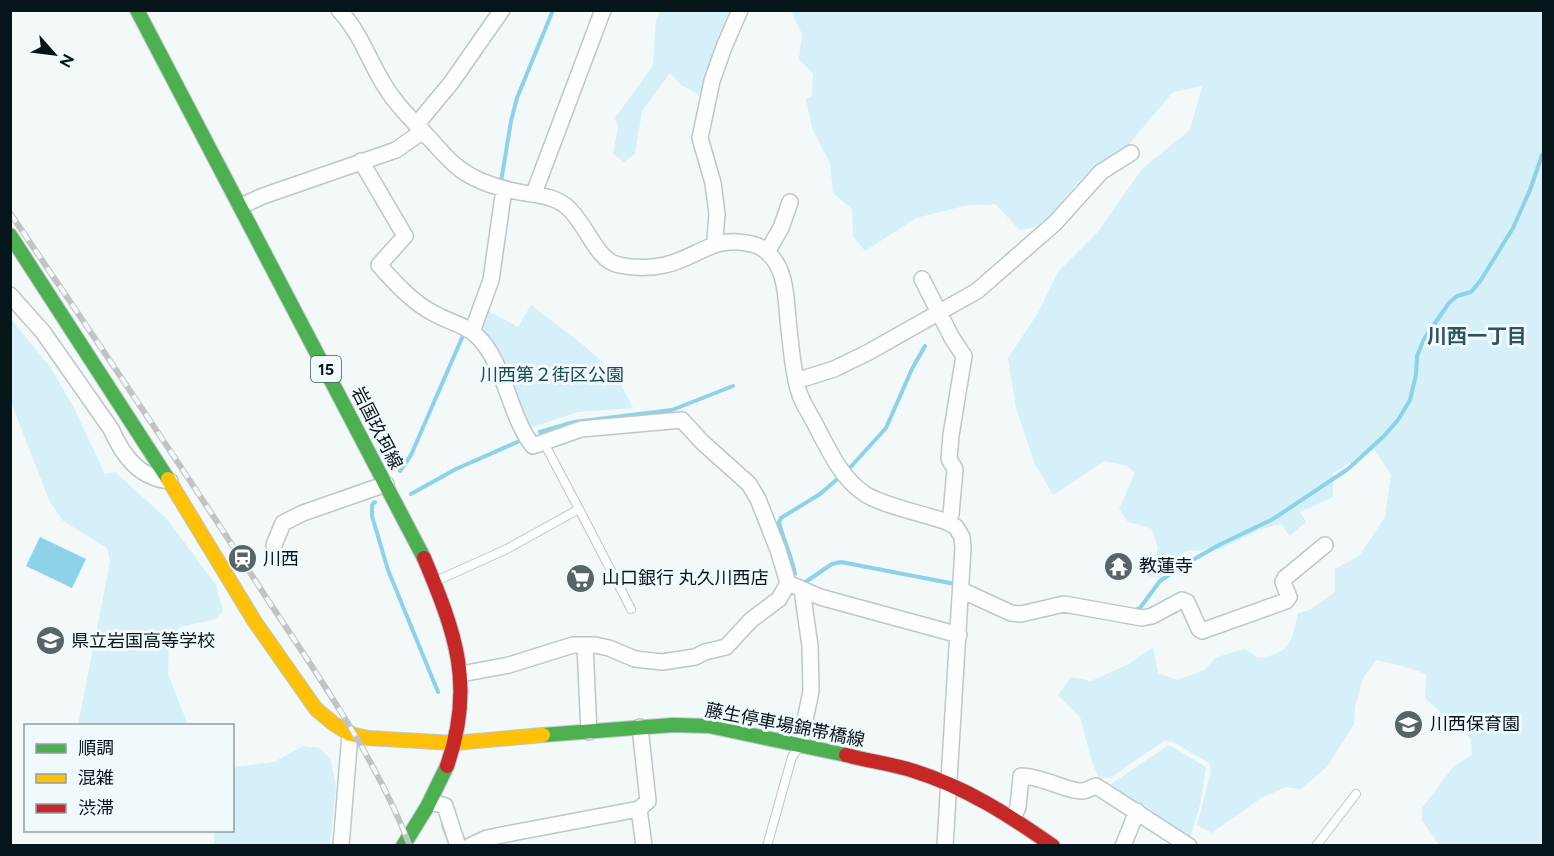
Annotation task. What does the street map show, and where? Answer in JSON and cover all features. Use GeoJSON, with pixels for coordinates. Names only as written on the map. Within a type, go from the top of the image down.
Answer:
{"type":"FeatureCollection","features":[{"type":"Feature","properties":{"kind":"main road","name":"岩国玖珂線"},"geometry":{"type":"LineString","coordinates":[[137,10],[422,553],[449,624],[461,674],[461,711],[454,744],[444,774],[431,802],[403,846]]}},
{"type":"Feature","properties":{"kind":"main road"},"geometry":{"type":"LineString","coordinates":[[10,235],[170,481],[255,622],[297,684],[316,709],[333,724],[350,734]]}},
{"type":"Feature","properties":{"kind":"main road","name":"藤生停車場錦帯橋線"},"geometry":{"type":"LineString","coordinates":[[350,734],[385,740],[454,744],[640,727],[709,726],[903,768],[950,784],[1012,818],[1053,846]]}},
{"type":"Feature","properties":{"kind":"street"},"geometry":{"type":"LineString","coordinates":[[339,10],[360,37],[380,78],[395,101],[460,169],[480,181],[504,189],[534,193],[564,204],[586,228],[597,249],[606,260],[618,265],[640,267],[664,265],[692,256],[725,240],[756,245],[767,252],[780,272],[786,290],[796,381],[800,395],[843,473],[866,495],[947,522],[956,527],[962,537],[961,590],[945,846]]}},
{"type":"Feature","properties":{"kind":"street"},"geometry":{"type":"LineString","coordinates":[[241,206],[263,196],[396,150],[419,128],[502,10]]}},
{"type":"Feature","properties":{"kind":"street"},"geometry":{"type":"LineString","coordinates":[[534,193],[603,10]]}},
{"type":"Feature","properties":{"kind":"street"},"geometry":{"type":"LineString","coordinates":[[716,243],[717,214],[713,183],[700,138],[712,81],[740,10]]}},
{"type":"Feature","properties":{"kind":"street"},"geometry":{"type":"LineString","coordinates":[[796,381],[834,369],[944,322],[976,291],[1055,223],[1101,172],[1131,153]]}},
{"type":"Feature","properties":{"kind":"street"},"geometry":{"type":"LineString","coordinates":[[361,161],[405,236],[379,265],[407,294],[432,313],[476,335],[491,355],[529,442],[533,446],[581,429],[682,420],[702,442],[749,484],[758,499],[778,550],[788,584],[779,599],[751,620],[726,647],[695,657],[662,662],[635,659],[609,648],[564,646],[509,665],[461,674]]}},
{"type":"Feature","properties":{"kind":"street"},"geometry":{"type":"LineString","coordinates":[[468,330],[491,280],[504,189]]}},
{"type":"Feature","properties":{"kind":"street"},"geometry":{"type":"LineString","coordinates":[[767,252],[781,228],[790,202]]}},
{"type":"Feature","properties":{"kind":"street"},"geometry":{"type":"LineString","coordinates":[[922,279],[964,356],[950,447],[949,459],[955,469],[951,514],[947,522]]}},
{"type":"Feature","properties":{"kind":"street"},"geometry":{"type":"LineString","coordinates":[[10,295],[43,332],[111,429],[117,444],[135,467],[156,480],[170,481]]}},
{"type":"Feature","properties":{"kind":"street"},"geometry":{"type":"LineString","coordinates":[[274,546],[283,523],[303,513],[386,484]]}},
{"type":"Feature","properties":{"kind":"street"},"geometry":{"type":"LineString","coordinates":[[961,590],[1011,613],[1021,614],[1064,604],[1142,618],[1152,616],[1182,600],[1187,602],[1199,630],[1202,631],[1286,601],[1289,597],[1283,582],[1285,578],[1325,545]]}},
{"type":"Feature","properties":{"kind":"street"},"geometry":{"type":"LineString","coordinates":[[788,584],[820,597],[958,635]]}},
{"type":"Feature","properties":{"kind":"street"},"geometry":{"type":"LineString","coordinates":[[800,745],[811,691],[810,646],[802,590]]}},
{"type":"Feature","properties":{"kind":"street"},"geometry":{"type":"LineString","coordinates":[[585,646],[589,732]]}},
{"type":"Feature","properties":{"kind":"street"},"geometry":{"type":"LineString","coordinates":[[470,846],[487,838],[512,832],[639,809],[648,801],[640,727]]}},
{"type":"Feature","properties":{"kind":"street"},"geometry":{"type":"LineString","coordinates":[[341,846],[350,734]]}},
{"type":"Feature","properties":{"kind":"street"},"geometry":{"type":"LineString","coordinates":[[1012,818],[1018,807],[1021,776],[1033,776],[1082,791],[1096,786],[1137,810],[1189,846]]}},
{"type":"Feature","properties":{"kind":"street"},"geometry":{"type":"LineString","coordinates":[[431,802],[445,806],[458,846]]}},
{"type":"Feature","properties":{"kind":"street"},"geometry":{"type":"LineString","coordinates":[[639,809],[644,846]]}},
{"type":"Feature","properties":{"kind":"street"},"geometry":{"type":"LineString","coordinates":[[1124,846],[1137,810]]}},
{"type":"Feature","properties":{"kind":"lane"},"geometry":{"type":"LineString","coordinates":[[544,443],[631,609]]}},
{"type":"Feature","properties":{"kind":"lane"},"geometry":{"type":"LineString","coordinates":[[434,582],[515,546],[579,509]]}},
{"type":"Feature","properties":{"kind":"lane"},"geometry":{"type":"LineString","coordinates":[[767,846],[792,757],[800,745]]}},
{"type":"Feature","properties":{"kind":"lane"},"geometry":{"type":"LineString","coordinates":[[1316,846],[1356,794]]}},
{"type":"Feature","properties":{"kind":"green space"},"geometry":{"type":"Polygon","coordinates":[[[661,11],[733,11],[721,36],[700,96],[681,85],[670,73],[642,111],[635,154],[624,162],[613,154],[618,127],[615,118],[653,66],[656,20],[661,11]]]}},
{"type":"Feature","properties":{"kind":"green space"},"geometry":{"type":"Polygon","coordinates":[[[791,11],[1543,11],[1543,845],[1439,845],[1422,820],[1422,808],[1453,767],[1472,754],[1471,739],[1425,698],[1426,674],[1376,660],[1363,678],[1355,707],[1354,724],[1327,767],[1301,789],[1286,787],[1261,798],[1212,833],[1197,825],[1211,771],[1209,763],[1173,742],[1164,741],[1110,778],[1099,778],[1092,762],[1080,717],[1058,695],[1071,677],[1091,681],[1129,664],[1153,647],[1158,673],[1177,680],[1204,670],[1217,657],[1245,649],[1258,658],[1284,649],[1294,631],[1298,613],[1310,610],[1335,592],[1335,569],[1359,556],[1385,517],[1391,475],[1374,449],[1333,473],[1333,497],[1300,512],[1306,522],[1290,536],[1281,524],[1259,530],[1221,549],[1186,551],[1160,578],[1148,576],[1158,548],[1152,529],[1128,522],[1119,509],[1135,473],[1127,466],[1104,461],[1053,495],[1034,462],[1016,408],[1008,358],[1038,313],[1058,272],[1097,233],[1142,169],[1190,130],[1202,86],[1173,92],[1129,144],[1078,182],[1043,225],[1020,230],[995,204],[964,206],[916,218],[865,251],[853,236],[852,209],[833,193],[830,163],[812,128],[806,99],[812,96],[813,74],[799,59],[802,34],[791,11]]]}},
{"type":"Feature","properties":{"kind":"green space","name":"川西第２街区公園"},"geometry":{"type":"Polygon","coordinates":[[[531,305],[615,373],[633,408],[578,412],[527,429],[479,325],[487,310],[518,327],[531,305]]]}},
{"type":"Feature","properties":{"kind":"green space"},"geometry":{"type":"Polygon","coordinates":[[[11,319],[50,367],[73,406],[105,474],[115,472],[167,519],[216,585],[223,611],[216,619],[180,627],[169,642],[168,674],[188,724],[78,724],[110,562],[107,548],[63,521],[49,500],[11,402],[11,319]]]}},
{"type":"Feature","properties":{"kind":"green space"},"geometry":{"type":"Polygon","coordinates":[[[1169,745],[1206,767],[1200,805],[1190,838],[1105,788],[1169,745]]]}},
{"type":"Feature","properties":{"kind":"green space"},"geometry":{"type":"Polygon","coordinates":[[[303,746],[320,748],[331,760],[336,786],[330,845],[214,845],[214,832],[234,832],[234,767],[274,762],[303,746]]]}},
{"type":"Feature","properties":{"kind":"water"},"geometry":{"type":"Polygon","coordinates":[[[40,537],[86,559],[72,588],[26,566],[40,537]]]}},
{"type":"Feature","properties":{"kind":"waterway"},"geometry":{"type":"LineString","coordinates":[[501,182],[517,98],[553,10]]}},
{"type":"Feature","properties":{"kind":"waterway"},"geometry":{"type":"LineString","coordinates":[[1133,611],[1140,608],[1160,581],[1219,545],[1273,519],[1348,469],[1384,436],[1398,420],[1410,400],[1416,375],[1417,356],[1424,339],[1449,303],[1457,296],[1471,292],[1481,280],[1513,228],[1542,155]]}},
{"type":"Feature","properties":{"kind":"waterway"},"geometry":{"type":"LineString","coordinates":[[400,471],[411,455],[465,331]]}},
{"type":"Feature","properties":{"kind":"waterway"},"geometry":{"type":"LineString","coordinates":[[847,471],[886,428],[912,369],[925,346]]}},
{"type":"Feature","properties":{"kind":"waterway"},"geometry":{"type":"LineString","coordinates":[[540,432],[574,422],[672,410],[733,386]]}},
{"type":"Feature","properties":{"kind":"waterway"},"geometry":{"type":"LineString","coordinates":[[411,494],[456,469],[522,440]]}},
{"type":"Feature","properties":{"kind":"waterway"},"geometry":{"type":"LineString","coordinates":[[795,574],[779,522],[781,518],[820,494],[841,476]]}},
{"type":"Feature","properties":{"kind":"waterway"},"geometry":{"type":"LineString","coordinates":[[375,502],[372,505],[372,516],[388,570],[438,692]]}},
{"type":"Feature","properties":{"kind":"waterway"},"geometry":{"type":"LineString","coordinates":[[804,583],[832,564],[841,562],[955,584]]}},
{"type":"Feature","properties":{"kind":"waterway"},"geometry":{"type":"LineString","coordinates":[[443,825],[450,844]]}},
{"type":"Feature","properties":{"kind":"railway"},"geometry":{"type":"LineString","coordinates":[[10,213],[323,683],[362,747],[396,812],[410,846]]}},
{"type":"Feature","properties":{"kind":"traffic: fast"},"geometry":{"type":"LineString","coordinates":[[137,10],[424,558]]}},
{"type":"Feature","properties":{"kind":"traffic: fast"},"geometry":{"type":"LineString","coordinates":[[10,235],[168,479]]}},
{"type":"Feature","properties":{"kind":"traffic: fast"},"geometry":{"type":"LineString","coordinates":[[543,735],[673,725],[709,726],[846,755]]}},
{"type":"Feature","properties":{"kind":"traffic: fast"},"geometry":{"type":"LineString","coordinates":[[403,846],[427,807],[447,766]]}},
{"type":"Feature","properties":{"kind":"traffic: slow"},"geometry":{"type":"LineString","coordinates":[[168,479],[255,622],[316,709],[334,724],[350,734],[368,738],[454,743],[543,735]]}},
{"type":"Feature","properties":{"kind":"traffic: jam"},"geometry":{"type":"LineString","coordinates":[[424,558],[445,611],[458,660],[460,710],[447,766]]}},
{"type":"Feature","properties":{"kind":"traffic: jam"},"geometry":{"type":"LineString","coordinates":[[846,755],[906,769],[951,785],[1020,823],[1053,846]]}},
{"type":"Feature","properties":{"kind":"place","name":"川西"},"geometry":{"type":"Point","coordinates":[242,559]}},
{"type":"Feature","properties":{"kind":"place","name":"教蓮寺"},"geometry":{"type":"Point","coordinates":[1118,566]}},
{"type":"Feature","properties":{"kind":"place","name":"山口銀行 丸久川西店"},"geometry":{"type":"Point","coordinates":[581,578]}},
{"type":"Feature","properties":{"kind":"place","name":"県立岩国高等学校"},"geometry":{"type":"Point","coordinates":[50,641]}},
{"type":"Feature","properties":{"kind":"place","name":"川西保育園"},"geometry":{"type":"Point","coordinates":[1409,724]}},
{"type":"Feature","properties":{"kind":"district","name":"川西一丁目"},"geometry":{"type":"Point","coordinates":[1477,336]}}]}
